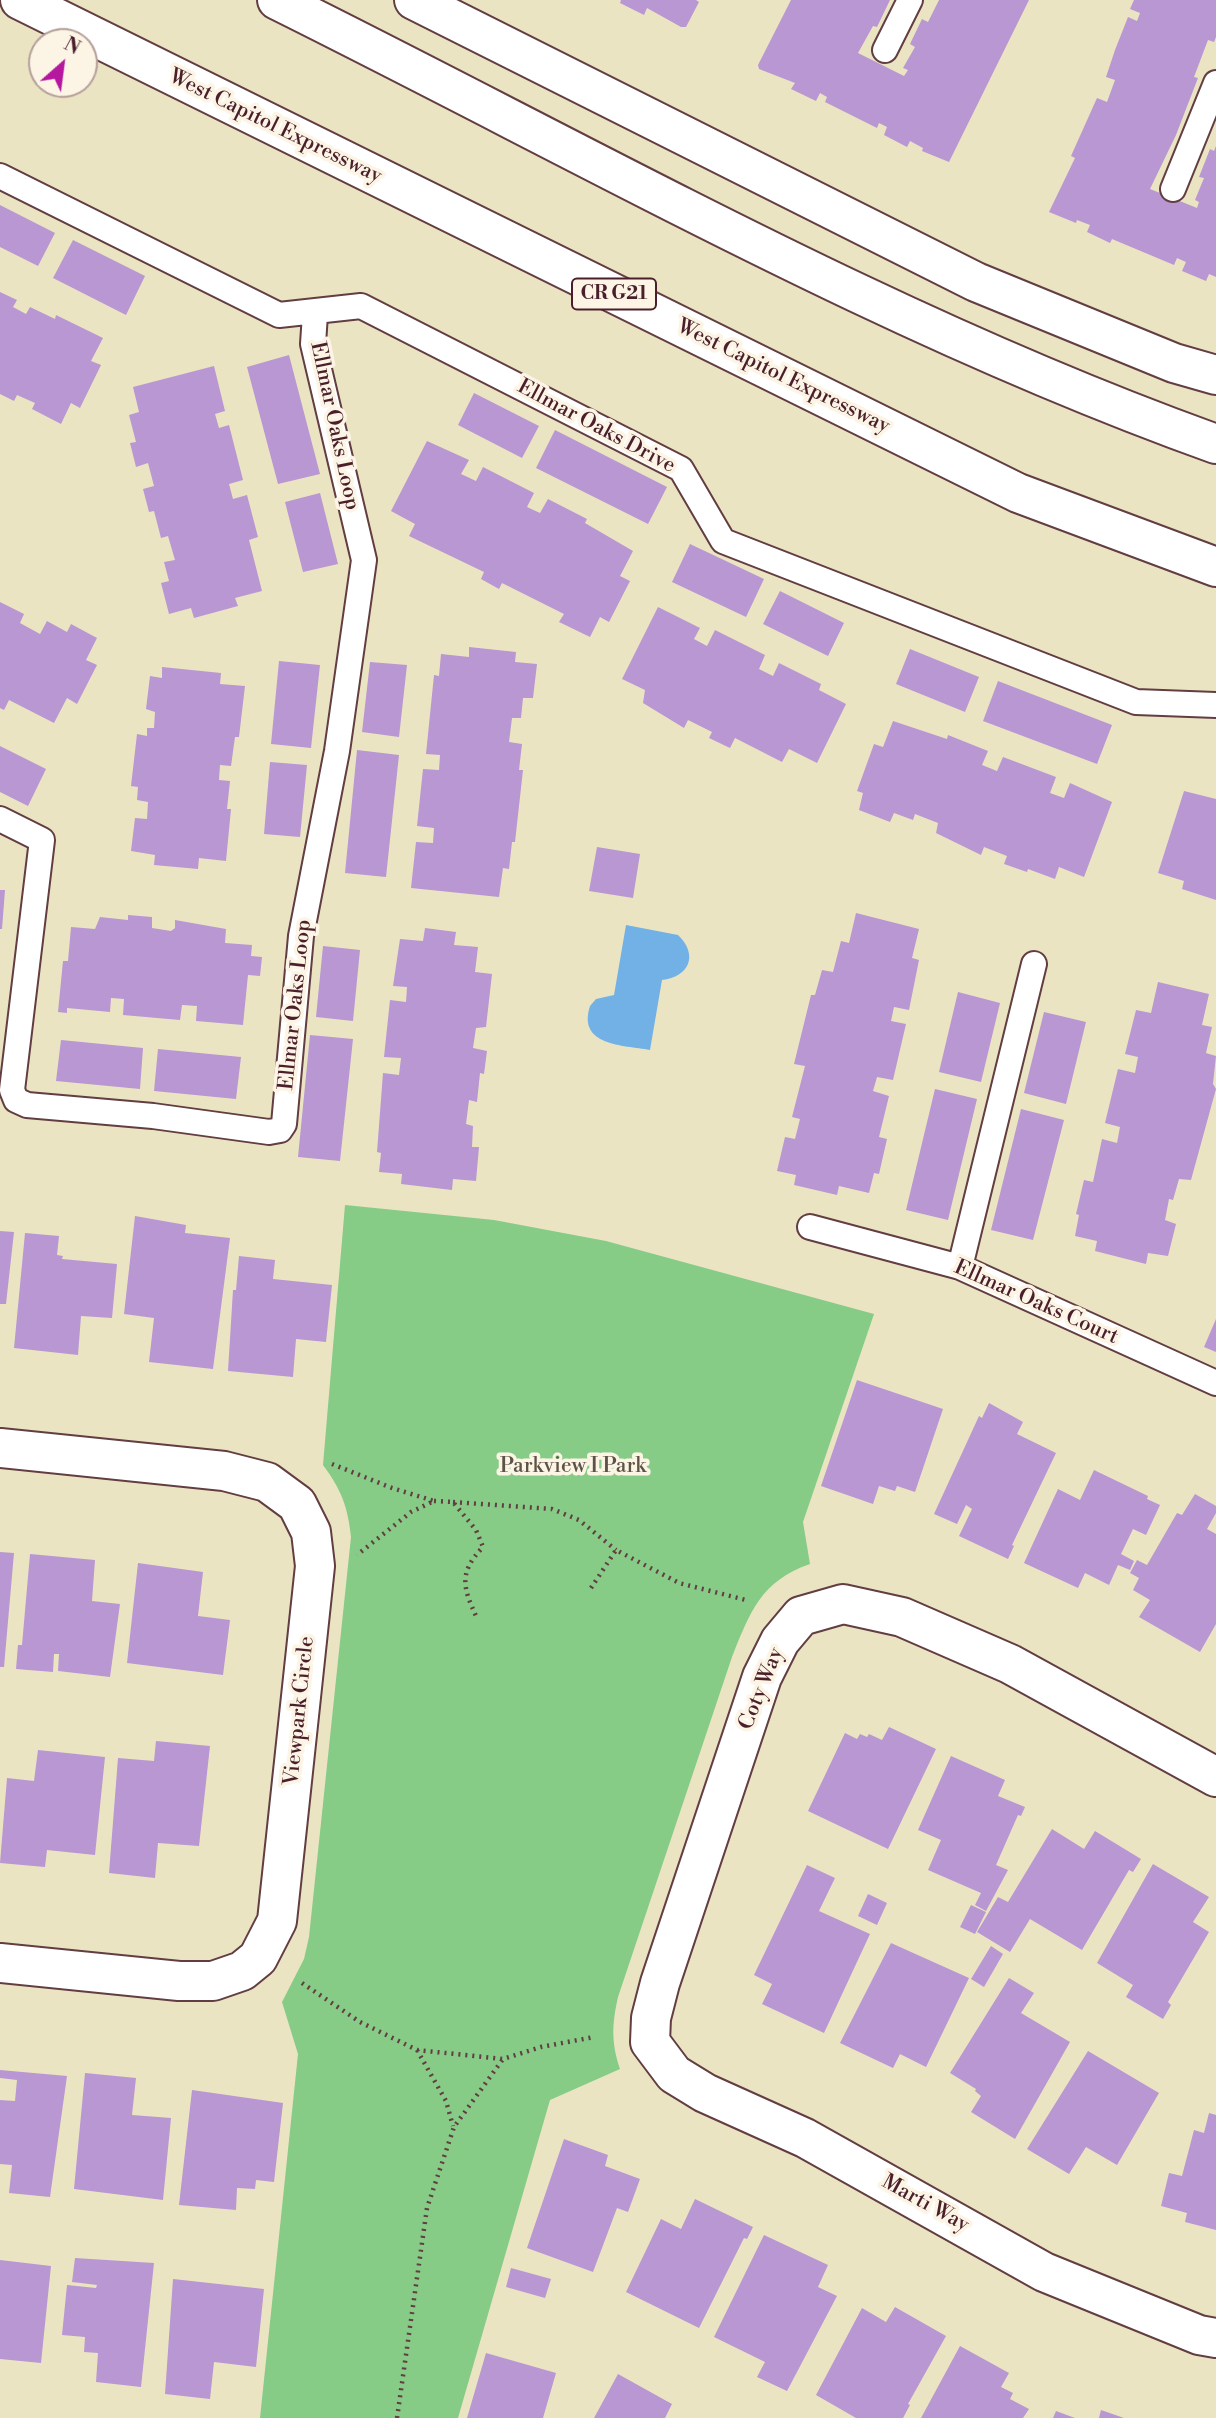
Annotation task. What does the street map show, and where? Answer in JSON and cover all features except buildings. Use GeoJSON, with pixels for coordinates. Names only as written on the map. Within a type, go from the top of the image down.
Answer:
{"type":"FeatureCollection","features":[{"type":"Feature","properties":{"kind":"main road","name":"West Capitol Expressway"},"geometry":{"type":"LineString","coordinates":[[20,0],[1018,493],[1216,567]]}},
{"type":"Feature","properties":{"kind":"main road"},"geometry":{"type":"LineString","coordinates":[[277,0],[761,247],[961,343],[1123,411],[1216,444]]}},
{"type":"Feature","properties":{"kind":"main road"},"geometry":{"type":"LineString","coordinates":[[414,0],[976,282],[1174,363],[1216,375]]}},
{"type":"Feature","properties":{"kind":"main road","name":"Viewpark Circle"},"geometry":{"type":"LineString","coordinates":[[0,1448],[224,1471],[267,1482],[297,1504],[312,1532],[315,1566],[278,1909],[269,1940],[258,1958],[242,1971],[213,1981],[179,1981],[0,1963]]}},
{"type":"Feature","properties":{"kind":"main road","name":"Coty Way"},"geometry":{"type":"LineString","coordinates":[[650,2042],[651,2018],[660,1983],[762,1677],[780,1641],[801,1616],[844,1604],[902,1617],[1010,1664],[1216,1777]]}},
{"type":"Feature","properties":{"kind":"main road","name":"Marti Way"},"geometry":{"type":"LineString","coordinates":[[650,2042],[674,2074],[705,2093],[805,2138],[1044,2272],[1199,2335],[1216,2338]]}},
{"type":"Feature","properties":{"kind":"lane"},"geometry":{"type":"LineString","coordinates":[[885,50],[910,0]]}},
{"type":"Feature","properties":{"kind":"lane"},"geometry":{"type":"LineString","coordinates":[[1173,189],[1216,83]]}},
{"type":"Feature","properties":{"kind":"lane","name":"Ellmar Oaks Drive"},"geometry":{"type":"LineString","coordinates":[[0,176],[279,316],[315,314],[361,306],[681,469],[723,541],[1136,702],[1216,705]]}},
{"type":"Feature","properties":{"kind":"lane","name":"Ellmar Oaks Loop"},"geometry":{"type":"LineString","coordinates":[[0,818],[42,840],[12,1090],[16,1100],[27,1105],[153,1116],[269,1132],[280,1130],[284,1124],[301,936],[337,751],[364,560],[313,344],[315,314]]}},
{"type":"Feature","properties":{"kind":"lane"},"geometry":{"type":"LineString","coordinates":[[960,1267],[1034,964]]}},
{"type":"Feature","properties":{"kind":"lane","name":"Ellmar Oaks Court"},"geometry":{"type":"LineString","coordinates":[[810,1227],[960,1267],[1216,1383]]}},
{"type":"Feature","properties":{"kind":"path"},"geometry":{"type":"LineString","coordinates":[[332,1464],[392,1488],[434,1501],[552,1510],[579,1520],[616,1550],[679,1583],[746,1600]]}},
{"type":"Feature","properties":{"kind":"path"},"geometry":{"type":"LineString","coordinates":[[355,1556],[411,1512],[434,1501]]}},
{"type":"Feature","properties":{"kind":"path"},"geometry":{"type":"LineString","coordinates":[[453,1502],[476,1530],[483,1547],[472,1558],[464,1588],[477,1618]]}},
{"type":"Feature","properties":{"kind":"path"},"geometry":{"type":"LineString","coordinates":[[591,1588],[616,1550]]}},
{"type":"Feature","properties":{"kind":"path"},"geometry":{"type":"LineString","coordinates":[[302,1983],[360,2022],[417,2050],[503,2059],[541,2047],[594,2037]]}},
{"type":"Feature","properties":{"kind":"path"},"geometry":{"type":"LineString","coordinates":[[417,2050],[446,2101],[454,2127]]}},
{"type":"Feature","properties":{"kind":"path"},"geometry":{"type":"LineString","coordinates":[[397,2418],[428,2208],[454,2127],[503,2059]]}},
{"type":"Feature","properties":{"kind":"green space","name":"Parkview I Park"},"geometry":{"type":"Polygon","coordinates":[[[345,1205],[494,1220],[606,1241],[874,1314],[803,1522],[810,1564],[780,1579],[759,1600],[732,1657],[618,1997],[613,2033],[620,2069],[550,2100],[458,2418],[260,2418],[298,2054],[282,2002],[304,1959],[309,1937],[351,1537],[343,1499],[323,1465],[345,1205]]]}},
{"type":"Feature","properties":{"kind":"water"},"geometry":{"type":"Polygon","coordinates":[[[626,925],[678,935],[688,950],[688,964],[684,970],[679,975],[662,980],[650,1050],[605,1041],[590,1029],[588,1019],[590,1006],[596,999],[614,995],[626,925]]]}}]}
